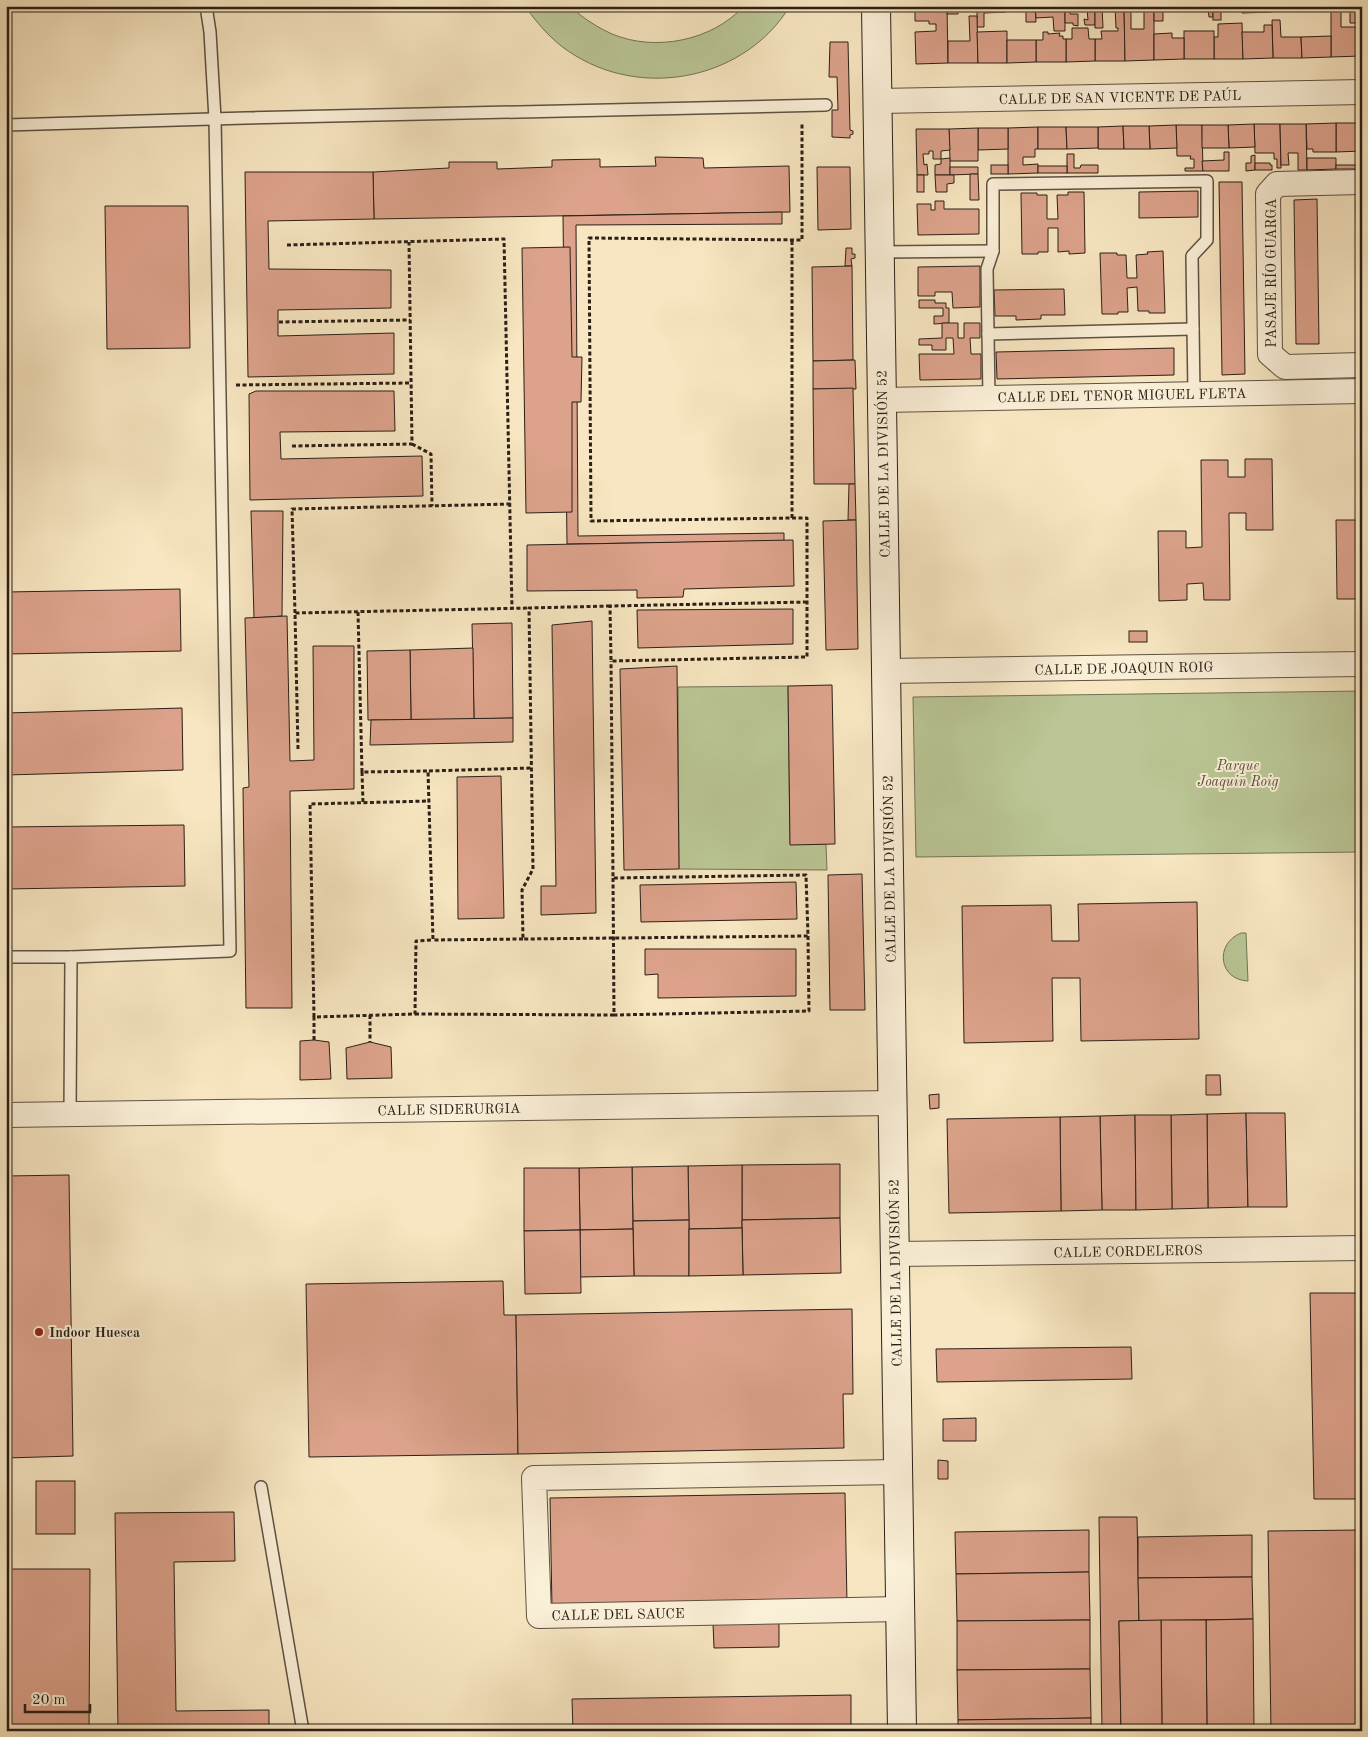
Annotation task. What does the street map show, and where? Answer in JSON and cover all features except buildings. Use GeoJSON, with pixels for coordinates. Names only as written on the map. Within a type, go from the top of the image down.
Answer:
{"type":"FeatureCollection","features":[{"type":"Feature","properties":{"kind":"main road","name":"CALLE DE LA DIVISIÓN 52"},"geometry":{"type":"LineString","coordinates":[[876,6],[902,1731]]}},
{"type":"Feature","properties":{"kind":"street","name":"CALLE DE SAN VICENTE DE PAÚL"},"geometry":{"type":"LineString","coordinates":[[878,101],[1362,92]]}},
{"type":"Feature","properties":{"kind":"street","name":"PASAJE RÍO GUARGA"},"geometry":{"type":"LineString","coordinates":[[1362,182],[1278,184],[1268,194],[1270,354],[1286,367],[1362,365]]}},
{"type":"Feature","properties":{"kind":"street","name":"CALLE DEL TENOR MIGUEL FLETA"},"geometry":{"type":"LineString","coordinates":[[882,400],[1362,391]]}},
{"type":"Feature","properties":{"kind":"street","name":"CALLE DE JOAQUIN ROIG"},"geometry":{"type":"LineString","coordinates":[[886,671],[1362,664]]}},
{"type":"Feature","properties":{"kind":"street","name":"CALLE SIDERURGIA"},"geometry":{"type":"LineString","coordinates":[[6,1115],[893,1103]]}},
{"type":"Feature","properties":{"kind":"street","name":"CALLE CORDELEROS"},"geometry":{"type":"LineString","coordinates":[[895,1254],[1362,1248]]}},
{"type":"Feature","properties":{"kind":"street","name":"CALLE DEL SAUCE"},"geometry":{"type":"LineString","coordinates":[[898,1472],[534,1478],[539,1616],[900,1609]]}},
{"type":"Feature","properties":{"kind":"lane"},"geometry":{"type":"LineString","coordinates":[[6,957],[71,957],[230,951],[215,119],[210,32],[206,6]]}},
{"type":"Feature","properties":{"kind":"lane"},"geometry":{"type":"LineString","coordinates":[[6,125],[826,105]]}},
{"type":"Feature","properties":{"kind":"lane"},"geometry":{"type":"LineString","coordinates":[[989,398],[987,269],[993,251],[993,184],[1207,181],[1207,240],[1192,256],[1194,394]]}},
{"type":"Feature","properties":{"kind":"lane"},"geometry":{"type":"LineString","coordinates":[[880,252],[993,251]]}},
{"type":"Feature","properties":{"kind":"lane"},"geometry":{"type":"LineString","coordinates":[[988,334],[1193,329]]}},
{"type":"Feature","properties":{"kind":"lane"},"geometry":{"type":"LineString","coordinates":[[70,1114],[71,957]]}},
{"type":"Feature","properties":{"kind":"lane"},"geometry":{"type":"LineString","coordinates":[[261,1487],[303,1731]]}},
{"type":"Feature","properties":{"kind":"path"},"geometry":{"type":"LineString","coordinates":[[611,661],[807,657],[806,518],[591,521],[589,238],[802,240],[802,107]]}},
{"type":"Feature","properties":{"kind":"path"},"geometry":{"type":"LineString","coordinates":[[287,245],[504,239],[512,608]]}},
{"type":"Feature","properties":{"kind":"path"},"geometry":{"type":"LineString","coordinates":[[792,241],[792,518]]}},
{"type":"Feature","properties":{"kind":"path"},"geometry":{"type":"LineString","coordinates":[[409,242],[412,444]]}},
{"type":"Feature","properties":{"kind":"path"},"geometry":{"type":"LineString","coordinates":[[280,322],[410,320]]}},
{"type":"Feature","properties":{"kind":"path"},"geometry":{"type":"LineString","coordinates":[[220,385],[411,383]]}},
{"type":"Feature","properties":{"kind":"path"},"geometry":{"type":"LineString","coordinates":[[292,446],[412,444],[431,454],[432,506]]}},
{"type":"Feature","properties":{"kind":"path"},"geometry":{"type":"LineString","coordinates":[[298,749],[292,509],[510,504]]}},
{"type":"Feature","properties":{"kind":"path"},"geometry":{"type":"LineString","coordinates":[[295,613],[807,602]]}},
{"type":"Feature","properties":{"kind":"path"},"geometry":{"type":"LineString","coordinates":[[610,606],[614,1015]]}},
{"type":"Feature","properties":{"kind":"path"},"geometry":{"type":"LineString","coordinates":[[523,939],[522,890],[533,869],[529,608]]}},
{"type":"Feature","properties":{"kind":"path"},"geometry":{"type":"LineString","coordinates":[[358,611],[363,803]]}},
{"type":"Feature","properties":{"kind":"path"},"geometry":{"type":"LineString","coordinates":[[362,772],[531,768]]}},
{"type":"Feature","properties":{"kind":"path"},"geometry":{"type":"LineString","coordinates":[[428,770],[433,940]]}},
{"type":"Feature","properties":{"kind":"path"},"geometry":{"type":"LineString","coordinates":[[314,1040],[310,804],[429,801]]}},
{"type":"Feature","properties":{"kind":"path"},"geometry":{"type":"LineString","coordinates":[[314,1017],[415,1014],[614,1015],[809,1012],[806,875],[613,878]]}},
{"type":"Feature","properties":{"kind":"path"},"geometry":{"type":"LineString","coordinates":[[415,1014],[416,941],[808,936]]}},
{"type":"Feature","properties":{"kind":"path"},"geometry":{"type":"LineString","coordinates":[[370,1015],[370,1042]]}},
{"type":"Feature","properties":{"kind":"green space"},"geometry":{"type":"Polygon","coordinates":[[[568,5],[599,28],[612,34],[646,42],[664,42],[682,40],[716,28],[744,6],[790,6],[771,31],[748,50],[722,65],[693,74],[663,78],[633,76],[604,69],[576,56],[548,34],[525,6],[568,5]]]}},
{"type":"Feature","properties":{"kind":"green space"},"geometry":{"type":"Polygon","coordinates":[[[788,686],[790,844],[826,844],[827,870],[679,869],[678,687],[788,686]]]}},
{"type":"Feature","properties":{"kind":"green space","name":"Parque Joaquin Roig"},"geometry":{"type":"Polygon","coordinates":[[[1362,691],[1362,852],[916,857],[913,697],[1362,691]]]}},
{"type":"Feature","properties":{"kind":"green space"},"geometry":{"type":"Polygon","coordinates":[[[1241,933],[1246,933],[1248,981],[1231,975],[1224,961],[1227,945],[1232,938],[1241,933]]]}},
{"type":"Feature","properties":{"kind":"place","name":"Indoor Huesca"},"geometry":{"type":"Point","coordinates":[39,1332]}}]}
